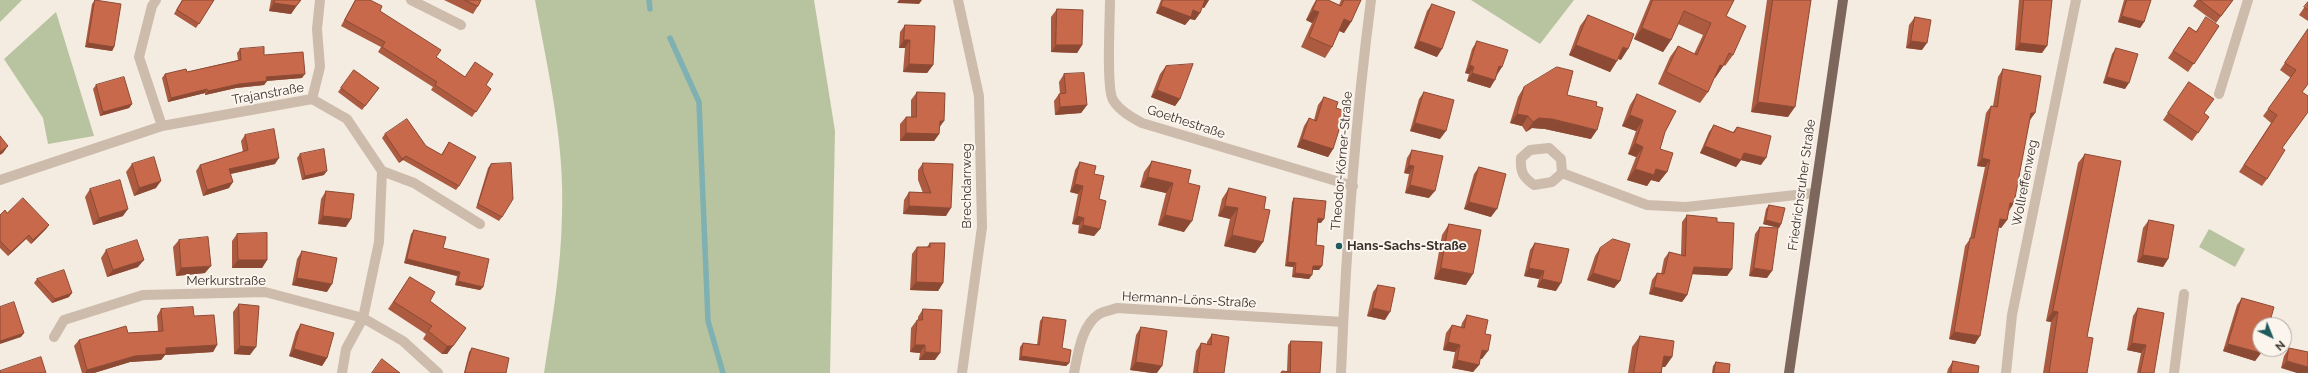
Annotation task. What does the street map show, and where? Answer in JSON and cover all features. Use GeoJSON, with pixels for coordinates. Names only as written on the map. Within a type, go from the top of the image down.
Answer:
{"type":"FeatureCollection","features":[{"type":"Feature","properties":{"kind":"main road","name":"Friedrichsruher Straße"},"geometry":{"type":"LineString","coordinates":[[1789,373],[1843,0]]}},
{"type":"Feature","properties":{"kind":"street"},"geometry":{"type":"LineString","coordinates":[[156,0],[152,6],[139,57],[162,126]]}},
{"type":"Feature","properties":{"kind":"street"},"geometry":{"type":"LineString","coordinates":[[312,99],[320,67],[317,29],[320,0]]}},
{"type":"Feature","properties":{"kind":"street"},"geometry":{"type":"LineString","coordinates":[[411,0],[461,25]]}},
{"type":"Feature","properties":{"kind":"street","name":"Brechdarrweg"},"geometry":{"type":"LineString","coordinates":[[958,0],[979,96],[982,227],[962,373]]}},
{"type":"Feature","properties":{"kind":"street","name":"Goethestraße"},"geometry":{"type":"LineString","coordinates":[[1110,0],[1110,80],[1112,98],[1122,111],[1142,123],[1353,186]]}},
{"type":"Feature","properties":{"kind":"street","name":"Theodor-Körner-Straße"},"geometry":{"type":"LineString","coordinates":[[1341,373],[1343,322],[1353,186],[1364,56],[1371,0]]}},
{"type":"Feature","properties":{"kind":"street","name":"Wollreffenweg"},"geometry":{"type":"LineString","coordinates":[[2006,373],[2012,316],[2076,0]]}},
{"type":"Feature","properties":{"kind":"street"},"geometry":{"type":"LineString","coordinates":[[2219,94],[2248,0]]}},
{"type":"Feature","properties":{"kind":"street","name":"Trajanstraße"},"geometry":{"type":"LineString","coordinates":[[0,180],[162,126],[312,99],[347,119],[382,171]]}},
{"type":"Feature","properties":{"kind":"street"},"geometry":{"type":"LineString","coordinates":[[1549,148],[1561,159],[1562,173],[1552,182],[1534,184],[1524,179],[1520,169],[1521,158],[1530,150],[1549,148]]}},
{"type":"Feature","properties":{"kind":"street"},"geometry":{"type":"LineString","coordinates":[[342,373],[346,349],[363,318],[379,242],[382,171],[414,183],[480,224]]}},
{"type":"Feature","properties":{"kind":"street"},"geometry":{"type":"LineString","coordinates":[[1562,173],[1647,205],[1686,207],[1814,193]]}},
{"type":"Feature","properties":{"kind":"street","name":"Merkurstraße"},"geometry":{"type":"LineString","coordinates":[[54,337],[64,320],[143,295],[265,292],[363,318],[403,341],[438,373]]}},
{"type":"Feature","properties":{"kind":"street"},"geometry":{"type":"LineString","coordinates":[[2174,373],[2184,294]]}},
{"type":"Feature","properties":{"kind":"street","name":"Hermann-Löns-Straße"},"geometry":{"type":"LineString","coordinates":[[1074,373],[1080,344],[1088,326],[1099,314],[1117,308],[1343,322]]}},
{"type":"Feature","properties":{"kind":"green space"},"geometry":{"type":"Polygon","coordinates":[[[0,0],[22,0],[0,22],[0,0]]]}},
{"type":"Feature","properties":{"kind":"green space"},"geometry":{"type":"Polygon","coordinates":[[[535,0],[814,0],[835,131],[830,373],[544,373],[558,275],[562,216],[562,189],[558,134],[550,80],[535,0]]]}},
{"type":"Feature","properties":{"kind":"green space"},"geometry":{"type":"Polygon","coordinates":[[[1471,0],[1574,0],[1540,44],[1471,0]]]}},
{"type":"Feature","properties":{"kind":"green space"},"geometry":{"type":"Polygon","coordinates":[[[56,12],[94,136],[48,144],[43,118],[4,59],[56,12]]]}},
{"type":"Feature","properties":{"kind":"green space"},"geometry":{"type":"Polygon","coordinates":[[[2209,229],[2245,249],[2235,267],[2199,247],[2209,229]]]}},
{"type":"Feature","properties":{"kind":"building"},"geometry":{"type":"Polygon","coordinates":[[[95,0],[121,4],[114,47],[88,43],[95,0]]]}},
{"type":"Feature","properties":{"kind":"building"},"geometry":{"type":"Polygon","coordinates":[[[183,0],[214,0],[199,24],[177,10],[183,0]]]}},
{"type":"Feature","properties":{"kind":"building"},"geometry":{"type":"Polygon","coordinates":[[[275,0],[301,0],[296,6],[274,3],[275,0]]]}},
{"type":"Feature","properties":{"kind":"building"},"geometry":{"type":"Polygon","coordinates":[[[356,0],[370,0],[382,6],[380,11],[441,50],[436,57],[465,77],[475,62],[493,74],[486,85],[491,89],[476,112],[435,85],[437,82],[382,47],[385,42],[345,20],[356,0]]]}},
{"type":"Feature","properties":{"kind":"building"},"geometry":{"type":"Polygon","coordinates":[[[465,0],[481,0],[478,6],[465,0]]]}},
{"type":"Feature","properties":{"kind":"building"},"geometry":{"type":"Polygon","coordinates":[[[1163,0],[1205,0],[1200,13],[1193,10],[1191,17],[1161,6],[1163,0]]]}},
{"type":"Feature","properties":{"kind":"building"},"geometry":{"type":"Polygon","coordinates":[[[1317,0],[1328,0],[1341,6],[1344,0],[1361,0],[1351,22],[1344,19],[1332,47],[1309,37],[1319,12],[1313,10],[1317,0]]]}},
{"type":"Feature","properties":{"kind":"building"},"geometry":{"type":"Polygon","coordinates":[[[1653,0],[1734,0],[1726,16],[1746,26],[1733,55],[1729,53],[1723,66],[1720,65],[1708,92],[1666,72],[1678,46],[1697,55],[1711,23],[1684,11],[1671,40],[1642,28],[1653,0]]]}},
{"type":"Feature","properties":{"kind":"building"},"geometry":{"type":"Polygon","coordinates":[[[1773,0],[1811,0],[1795,107],[1758,102],[1773,0]]]}},
{"type":"Feature","properties":{"kind":"building"},"geometry":{"type":"Polygon","coordinates":[[[2024,0],[2052,0],[2047,46],[2020,43],[2024,0]]]}},
{"type":"Feature","properties":{"kind":"building"},"geometry":{"type":"Polygon","coordinates":[[[2127,0],[2151,0],[2144,22],[2122,16],[2127,0]]]}},
{"type":"Feature","properties":{"kind":"building"},"geometry":{"type":"Polygon","coordinates":[[[2200,0],[2233,0],[2221,16],[2200,0]]]}},
{"type":"Feature","properties":{"kind":"building"},"geometry":{"type":"Polygon","coordinates":[[[2308,2],[2308,10],[2304,7],[2308,2]]]}},
{"type":"Feature","properties":{"kind":"building"},"geometry":{"type":"Polygon","coordinates":[[[1432,4],[1455,12],[1442,49],[1419,41],[1432,4]]]}},
{"type":"Feature","properties":{"kind":"building"},"geometry":{"type":"Polygon","coordinates":[[[1057,9],[1083,10],[1082,45],[1056,45],[1057,9]]]}},
{"type":"Feature","properties":{"kind":"building"},"geometry":{"type":"Polygon","coordinates":[[[1588,15],[1634,34],[1628,49],[1623,47],[1617,61],[1576,45],[1588,15]]]}},
{"type":"Feature","properties":{"kind":"building"},"geometry":{"type":"Polygon","coordinates":[[[1915,17],[1931,20],[1927,43],[1911,41],[1915,17]]]}},
{"type":"Feature","properties":{"kind":"building"},"geometry":{"type":"Polygon","coordinates":[[[2206,17],[2219,26],[2194,64],[2173,51],[2189,27],[2196,32],[2206,17]]]}},
{"type":"Feature","properties":{"kind":"building"},"geometry":{"type":"Polygon","coordinates":[[[905,25],[935,26],[933,65],[909,64],[910,40],[904,40],[905,25]]]}},
{"type":"Feature","properties":{"kind":"building"},"geometry":{"type":"Polygon","coordinates":[[[2308,29],[2308,84],[2302,92],[2308,96],[2308,112],[2282,148],[2285,150],[2267,179],[2244,165],[2277,115],[2268,109],[2296,70],[2285,63],[2308,29]]]}},
{"type":"Feature","properties":{"kind":"building"},"geometry":{"type":"Polygon","coordinates":[[[1477,41],[1508,50],[1502,67],[1499,66],[1495,80],[1472,73],[1474,67],[1470,65],[1477,41]]]}},
{"type":"Feature","properties":{"kind":"building"},"geometry":{"type":"Polygon","coordinates":[[[264,47],[264,55],[303,52],[305,74],[266,77],[267,81],[239,84],[208,91],[207,89],[171,98],[165,74],[186,69],[187,72],[241,60],[240,49],[264,47]]]}},
{"type":"Feature","properties":{"kind":"building"},"geometry":{"type":"Polygon","coordinates":[[[2116,48],[2138,54],[2129,83],[2107,77],[2116,48]]]}},
{"type":"Feature","properties":{"kind":"building"},"geometry":{"type":"Polygon","coordinates":[[[1193,64],[1180,99],[1157,90],[1166,66],[1193,64]]]}},
{"type":"Feature","properties":{"kind":"building"},"geometry":{"type":"Polygon","coordinates":[[[1557,67],[1573,71],[1567,95],[1597,102],[1596,106],[1603,108],[1597,130],[1552,119],[1539,118],[1533,122],[1528,116],[1517,114],[1524,87],[1557,67]]]}},
{"type":"Feature","properties":{"kind":"building"},"geometry":{"type":"Polygon","coordinates":[[[2003,69],[2041,76],[2035,113],[2031,113],[2014,203],[2010,203],[2007,220],[2000,219],[1980,336],[1954,332],[1970,238],[1974,238],[1990,160],[1982,158],[1991,106],[1997,107],[2003,69]]]}},
{"type":"Feature","properties":{"kind":"building"},"geometry":{"type":"Polygon","coordinates":[[[354,70],[379,88],[365,106],[341,88],[354,70]]]}},
{"type":"Feature","properties":{"kind":"building"},"geometry":{"type":"Polygon","coordinates":[[[1084,73],[1087,105],[1060,107],[1059,94],[1066,93],[1064,74],[1084,73]]]}},
{"type":"Feature","properties":{"kind":"building"},"geometry":{"type":"Polygon","coordinates":[[[124,77],[132,104],[103,112],[96,85],[124,77]]]}},
{"type":"Feature","properties":{"kind":"building"},"geometry":{"type":"Polygon","coordinates":[[[2189,82],[2214,99],[2204,113],[2209,117],[2198,133],[2168,113],[2189,82]]]}},
{"type":"Feature","properties":{"kind":"building"},"geometry":{"type":"Polygon","coordinates":[[[917,92],[945,93],[944,121],[940,121],[939,134],[906,133],[906,117],[916,117],[917,92]]]}},
{"type":"Feature","properties":{"kind":"building"},"geometry":{"type":"Polygon","coordinates":[[[1424,92],[1454,100],[1446,131],[1415,123],[1424,92]]]}},
{"type":"Feature","properties":{"kind":"building"},"geometry":{"type":"Polygon","coordinates":[[[1637,94],[1676,111],[1665,132],[1660,149],[1673,153],[1667,172],[1656,169],[1654,175],[1635,169],[1643,147],[1635,143],[1643,120],[1630,115],[1637,94]]]}},
{"type":"Feature","properties":{"kind":"building"},"geometry":{"type":"Polygon","coordinates":[[[1324,97],[1338,102],[1336,108],[1345,111],[1333,149],[1302,139],[1309,118],[1316,121],[1324,97]]]}},
{"type":"Feature","properties":{"kind":"building"},"geometry":{"type":"Polygon","coordinates":[[[407,119],[426,146],[442,155],[449,142],[476,157],[459,186],[406,156],[402,159],[385,134],[407,119]]]}},
{"type":"Feature","properties":{"kind":"building"},"geometry":{"type":"Polygon","coordinates":[[[1714,125],[1734,133],[1737,127],[1771,136],[1766,158],[1744,153],[1741,160],[1705,146],[1714,125]]]}},
{"type":"Feature","properties":{"kind":"building"},"geometry":{"type":"Polygon","coordinates":[[[274,129],[279,158],[229,169],[233,182],[207,190],[200,165],[248,150],[245,135],[274,129]]]}},
{"type":"Feature","properties":{"kind":"building"},"geometry":{"type":"Polygon","coordinates":[[[0,136],[8,146],[0,152],[0,136]]]}},
{"type":"Feature","properties":{"kind":"building"},"geometry":{"type":"Polygon","coordinates":[[[324,149],[327,171],[305,176],[300,154],[324,149]]]}},
{"type":"Feature","properties":{"kind":"building"},"geometry":{"type":"Polygon","coordinates":[[[1412,150],[1443,156],[1435,191],[1410,185],[1414,166],[1409,165],[1412,150]]]}},
{"type":"Feature","properties":{"kind":"building"},"geometry":{"type":"Polygon","coordinates":[[[2085,154],[2121,161],[2087,337],[2093,338],[2087,373],[2049,373],[2058,312],[2053,311],[2085,154]]]}},
{"type":"Feature","properties":{"kind":"building"},"geometry":{"type":"Polygon","coordinates":[[[154,157],[161,181],[139,188],[132,164],[154,157]]]}},
{"type":"Feature","properties":{"kind":"building"},"geometry":{"type":"Polygon","coordinates":[[[1152,161],[1191,170],[1188,183],[1200,186],[1192,221],[1165,215],[1173,183],[1148,177],[1152,161]]]}},
{"type":"Feature","properties":{"kind":"building"},"geometry":{"type":"Polygon","coordinates":[[[1080,162],[1096,166],[1094,174],[1104,176],[1099,199],[1106,201],[1100,229],[1083,225],[1084,218],[1077,216],[1083,186],[1075,184],[1080,162]]]}},
{"type":"Feature","properties":{"kind":"building"},"geometry":{"type":"Polygon","coordinates":[[[511,163],[513,199],[502,217],[478,204],[491,164],[511,163]]]}},
{"type":"Feature","properties":{"kind":"building"},"geometry":{"type":"Polygon","coordinates":[[[923,163],[953,164],[951,208],[909,206],[909,192],[931,193],[923,172],[923,163]]]}},
{"type":"Feature","properties":{"kind":"building"},"geometry":{"type":"Polygon","coordinates":[[[1479,167],[1506,174],[1497,209],[1469,202],[1479,167]]]}},
{"type":"Feature","properties":{"kind":"building"},"geometry":{"type":"Polygon","coordinates":[[[120,180],[128,209],[99,218],[90,189],[120,180]]]}},
{"type":"Feature","properties":{"kind":"building"},"geometry":{"type":"Polygon","coordinates":[[[1229,188],[1266,197],[1264,209],[1270,210],[1263,242],[1232,235],[1238,208],[1225,206],[1229,188]]]}},
{"type":"Feature","properties":{"kind":"building"},"geometry":{"type":"Polygon","coordinates":[[[326,191],[354,194],[351,219],[323,216],[326,191]]]}},
{"type":"Feature","properties":{"kind":"building"},"geometry":{"type":"Polygon","coordinates":[[[23,198],[49,225],[33,240],[29,235],[11,252],[0,241],[0,215],[5,210],[7,213],[23,198]]]}},
{"type":"Feature","properties":{"kind":"building"},"geometry":{"type":"Polygon","coordinates":[[[1294,198],[1326,201],[1324,219],[1318,218],[1316,245],[1324,246],[1322,266],[1313,266],[1312,275],[1295,273],[1296,263],[1288,262],[1294,198]]]}},
{"type":"Feature","properties":{"kind":"building"},"geometry":{"type":"Polygon","coordinates":[[[1769,205],[1785,208],[1781,224],[1766,220],[1769,205]]]}},
{"type":"Feature","properties":{"kind":"building"},"geometry":{"type":"Polygon","coordinates":[[[1687,215],[1717,218],[1717,222],[1734,223],[1732,269],[1694,267],[1687,295],[1654,287],[1657,273],[1664,274],[1669,252],[1685,256],[1687,215]]]}},
{"type":"Feature","properties":{"kind":"building"},"geometry":{"type":"Polygon","coordinates":[[[2149,220],[2174,225],[2168,259],[2143,255],[2149,220]]]}},
{"type":"Feature","properties":{"kind":"building"},"geometry":{"type":"Polygon","coordinates":[[[1449,224],[1481,230],[1473,274],[1441,268],[1449,224]]]}},
{"type":"Feature","properties":{"kind":"building"},"geometry":{"type":"Polygon","coordinates":[[[1760,227],[1778,228],[1772,271],[1754,268],[1760,227]]]}},
{"type":"Feature","properties":{"kind":"building"},"geometry":{"type":"Polygon","coordinates":[[[414,230],[446,237],[443,248],[489,259],[483,287],[458,281],[460,272],[407,259],[414,230]]]}},
{"type":"Feature","properties":{"kind":"building"},"geometry":{"type":"Polygon","coordinates":[[[267,233],[267,260],[238,260],[237,234],[267,233]]]}},
{"type":"Feature","properties":{"kind":"building"},"geometry":{"type":"Polygon","coordinates":[[[208,237],[211,266],[181,268],[179,240],[208,237]]]}},
{"type":"Feature","properties":{"kind":"building"},"geometry":{"type":"Polygon","coordinates":[[[1613,239],[1630,244],[1620,281],[1593,273],[1600,248],[1613,239]]]}},
{"type":"Feature","properties":{"kind":"building"},"geometry":{"type":"Polygon","coordinates":[[[137,240],[144,260],[113,270],[106,250],[137,240]]]}},
{"type":"Feature","properties":{"kind":"building"},"geometry":{"type":"Polygon","coordinates":[[[930,243],[945,243],[943,283],[916,282],[917,247],[930,247],[930,243]]]}},
{"type":"Feature","properties":{"kind":"building"},"geometry":{"type":"Polygon","coordinates":[[[1535,243],[1569,249],[1561,283],[1542,279],[1544,271],[1529,268],[1535,243]]]}},
{"type":"Feature","properties":{"kind":"building"},"geometry":{"type":"Polygon","coordinates":[[[302,251],[337,258],[332,284],[297,278],[302,251]]]}},
{"type":"Feature","properties":{"kind":"building"},"geometry":{"type":"Polygon","coordinates":[[[64,270],[72,293],[55,299],[37,279],[64,270]]]}},
{"type":"Feature","properties":{"kind":"building"},"geometry":{"type":"Polygon","coordinates":[[[410,277],[435,292],[430,301],[466,328],[453,346],[447,346],[428,331],[432,326],[394,302],[410,277]]]}},
{"type":"Feature","properties":{"kind":"building"},"geometry":{"type":"Polygon","coordinates":[[[1378,285],[1395,288],[1390,312],[1373,308],[1378,285]]]}},
{"type":"Feature","properties":{"kind":"building"},"geometry":{"type":"Polygon","coordinates":[[[2242,298],[2274,307],[2271,317],[2252,317],[2252,351],[2228,344],[2242,298]]]}},
{"type":"Feature","properties":{"kind":"building"},"geometry":{"type":"Polygon","coordinates":[[[14,302],[24,333],[0,341],[0,307],[14,302]]]}},
{"type":"Feature","properties":{"kind":"building"},"geometry":{"type":"Polygon","coordinates":[[[239,304],[259,306],[256,347],[240,346],[239,304]]]}},
{"type":"Feature","properties":{"kind":"building"},"geometry":{"type":"Polygon","coordinates":[[[193,307],[194,316],[214,315],[217,345],[166,348],[166,354],[135,356],[87,370],[79,340],[126,326],[128,333],[163,331],[161,309],[193,307]]]}},
{"type":"Feature","properties":{"kind":"building"},"geometry":{"type":"Polygon","coordinates":[[[2138,308],[2164,313],[2154,373],[2140,373],[2146,345],[2132,343],[2138,308]]]}},
{"type":"Feature","properties":{"kind":"building"},"geometry":{"type":"Polygon","coordinates":[[[923,309],[942,310],[940,353],[925,352],[925,345],[915,345],[917,320],[922,320],[923,309]]]}},
{"type":"Feature","properties":{"kind":"building"},"geometry":{"type":"Polygon","coordinates":[[[1467,315],[1488,320],[1485,334],[1491,335],[1488,351],[1482,350],[1479,365],[1457,360],[1460,345],[1448,342],[1452,325],[1464,328],[1467,315]]]}},
{"type":"Feature","properties":{"kind":"building"},"geometry":{"type":"Polygon","coordinates":[[[1043,317],[1066,320],[1062,348],[1071,350],[1069,363],[1021,356],[1023,343],[1039,345],[1043,317]]]}},
{"type":"Feature","properties":{"kind":"building"},"geometry":{"type":"Polygon","coordinates":[[[301,324],[334,333],[327,358],[294,349],[301,324]]]}},
{"type":"Feature","properties":{"kind":"building"},"geometry":{"type":"Polygon","coordinates":[[[1141,327],[1167,331],[1162,366],[1136,362],[1141,327]]]}},
{"type":"Feature","properties":{"kind":"building"},"geometry":{"type":"Polygon","coordinates":[[[1212,334],[1229,337],[1224,373],[1197,373],[1201,343],[1211,345],[1212,334]]]}},
{"type":"Feature","properties":{"kind":"building"},"geometry":{"type":"Polygon","coordinates":[[[1640,336],[1674,341],[1672,357],[1664,356],[1661,373],[1634,373],[1640,336]]]}},
{"type":"Feature","properties":{"kind":"building"},"geometry":{"type":"Polygon","coordinates":[[[1291,341],[1322,342],[1320,373],[1282,373],[1282,371],[1290,372],[1291,341]]]}},
{"type":"Feature","properties":{"kind":"building"},"geometry":{"type":"Polygon","coordinates":[[[472,348],[509,358],[506,373],[465,373],[472,348]]]}},
{"type":"Feature","properties":{"kind":"building"},"geometry":{"type":"Polygon","coordinates":[[[2292,349],[2308,352],[2308,367],[2287,361],[2288,357],[2292,357],[2292,349]]]}},
{"type":"Feature","properties":{"kind":"building"},"geometry":{"type":"Polygon","coordinates":[[[41,357],[46,373],[0,373],[0,371],[41,357]]]}},
{"type":"Feature","properties":{"kind":"building"},"geometry":{"type":"Polygon","coordinates":[[[382,359],[400,373],[372,373],[382,359]]]}},
{"type":"Feature","properties":{"kind":"building"},"geometry":{"type":"Polygon","coordinates":[[[1953,361],[1979,366],[1978,373],[1951,373],[1953,361]]]}},
{"type":"Feature","properties":{"kind":"building"},"geometry":{"type":"Polygon","coordinates":[[[1716,362],[1730,364],[1729,373],[1714,373],[1716,362]]]}},
{"type":"Feature","properties":{"kind":"waterway"},"geometry":{"type":"LineString","coordinates":[[649,0],[650,9]]}},
{"type":"Feature","properties":{"kind":"waterway"},"geometry":{"type":"LineString","coordinates":[[670,38],[699,102],[708,321],[723,373]]}},
{"type":"Feature","properties":{"kind":"place","name":"Hans-Sachs-Straße"},"geometry":{"type":"Point","coordinates":[1339,246]}}]}
